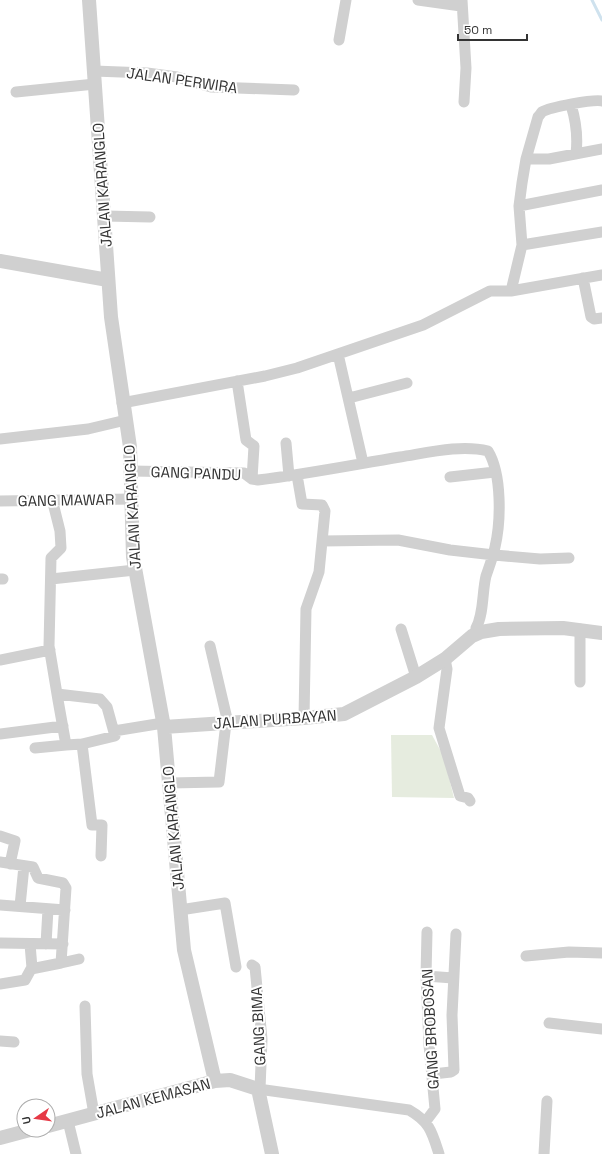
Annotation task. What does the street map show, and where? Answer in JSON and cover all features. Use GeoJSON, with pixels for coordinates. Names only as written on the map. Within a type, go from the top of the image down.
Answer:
{"type":"FeatureCollection","features":[{"type":"Feature","properties":{"kind":"street","name":"JALAN KARANGLO"},"geometry":{"type":"LineString","coordinates":[[89,0],[111,317],[122,403],[126,420],[131,471],[133,551],[135,570],[163,725],[170,783],[185,955],[214,1082]]}},
{"type":"Feature","properties":{"kind":"street"},"geometry":{"type":"LineString","coordinates":[[339,40],[346,0]]}},
{"type":"Feature","properties":{"kind":"street"},"geometry":{"type":"LineString","coordinates":[[418,0],[461,3],[466,68],[464,102]]}},
{"type":"Feature","properties":{"kind":"street","name":"JALAN PERWIRA"},"geometry":{"type":"LineString","coordinates":[[16,92],[94,78],[147,73],[177,77],[212,87],[294,90]]}},
{"type":"Feature","properties":{"kind":"street"},"geometry":{"type":"LineString","coordinates":[[511,291],[522,245],[519,206],[526,159],[538,117],[542,112],[552,109],[602,101]]}},
{"type":"Feature","properties":{"kind":"street"},"geometry":{"type":"LineString","coordinates":[[571,105],[575,117],[577,136],[576,154]]}},
{"type":"Feature","properties":{"kind":"street"},"geometry":{"type":"LineString","coordinates":[[526,159],[549,159],[602,149]]}},
{"type":"Feature","properties":{"kind":"street"},"geometry":{"type":"LineString","coordinates":[[519,206],[602,190]]}},
{"type":"Feature","properties":{"kind":"street"},"geometry":{"type":"LineString","coordinates":[[105,216],[150,217]]}},
{"type":"Feature","properties":{"kind":"street"},"geometry":{"type":"LineString","coordinates":[[522,245],[602,232]]}},
{"type":"Feature","properties":{"kind":"street"},"geometry":{"type":"LineString","coordinates":[[0,261],[108,280]]}},
{"type":"Feature","properties":{"kind":"street"},"geometry":{"type":"LineString","coordinates":[[122,403],[297,368],[423,325],[490,291],[511,291],[602,275]]}},
{"type":"Feature","properties":{"kind":"street"},"geometry":{"type":"LineString","coordinates":[[583,278],[591,317],[594,319],[602,318]]}},
{"type":"Feature","properties":{"kind":"street"},"geometry":{"type":"LineString","coordinates":[[338,354],[363,463]]}},
{"type":"Feature","properties":{"kind":"street"},"geometry":{"type":"LineString","coordinates":[[237,381],[246,440],[254,446],[255,480],[293,476],[420,453],[481,449],[488,451],[491,456],[495,472],[499,507],[494,555],[486,576],[476,634]]}},
{"type":"Feature","properties":{"kind":"street"},"geometry":{"type":"LineString","coordinates":[[349,398],[407,383]]}},
{"type":"Feature","properties":{"kind":"street"},"geometry":{"type":"LineString","coordinates":[[0,440],[88,429],[126,420]]}},
{"type":"Feature","properties":{"kind":"street"},"geometry":{"type":"LineString","coordinates":[[286,443],[293,476],[302,504],[322,505],[324,508],[319,572],[306,609],[304,718]]}},
{"type":"Feature","properties":{"kind":"street","name":"GANG PANDU"},"geometry":{"type":"LineString","coordinates":[[131,471],[244,473],[255,480]]}},
{"type":"Feature","properties":{"kind":"street"},"geometry":{"type":"LineString","coordinates":[[450,478],[495,472]]}},
{"type":"Feature","properties":{"kind":"street"},"geometry":{"type":"LineString","coordinates":[[52,499],[60,531],[61,548],[51,558],[50,650],[66,745]]}},
{"type":"Feature","properties":{"kind":"street","name":"GANG MAWAR"},"geometry":{"type":"LineString","coordinates":[[0,501],[52,499],[132,499]]}},
{"type":"Feature","properties":{"kind":"street"},"geometry":{"type":"LineString","coordinates":[[322,541],[398,540],[450,550],[494,555],[540,559],[569,558]]}},
{"type":"Feature","properties":{"kind":"street"},"geometry":{"type":"LineString","coordinates":[[51,579],[135,570]]}},
{"type":"Feature","properties":{"kind":"street"},"geometry":{"type":"LineString","coordinates":[[401,629],[416,677]]}},
{"type":"Feature","properties":{"kind":"street","name":"JALAN PURBAYAN"},"geometry":{"type":"LineString","coordinates":[[163,725],[304,718],[349,712],[416,677],[445,659],[476,634],[499,629],[580,629],[602,632]]}},
{"type":"Feature","properties":{"kind":"street"},"geometry":{"type":"LineString","coordinates":[[580,629],[580,682]]}},
{"type":"Feature","properties":{"kind":"street"},"geometry":{"type":"LineString","coordinates":[[170,783],[219,782],[227,723],[210,646]]}},
{"type":"Feature","properties":{"kind":"street"},"geometry":{"type":"LineString","coordinates":[[0,660],[50,650]]}},
{"type":"Feature","properties":{"kind":"street"},"geometry":{"type":"LineString","coordinates":[[445,659],[447,669],[439,728],[460,796],[468,798],[470,801]]}},
{"type":"Feature","properties":{"kind":"street"},"geometry":{"type":"LineString","coordinates":[[35,748],[82,744],[114,737],[116,734],[107,707],[100,699],[57,694]]}},
{"type":"Feature","properties":{"kind":"street"},"geometry":{"type":"LineString","coordinates":[[114,731],[163,725]]}},
{"type":"Feature","properties":{"kind":"street"},"geometry":{"type":"LineString","coordinates":[[0,734],[63,726]]}},
{"type":"Feature","properties":{"kind":"street"},"geometry":{"type":"LineString","coordinates":[[82,744],[92,825],[102,825],[101,856]]}},
{"type":"Feature","properties":{"kind":"street"},"geometry":{"type":"LineString","coordinates":[[0,836],[15,841],[5,863],[33,867],[38,878],[63,883],[65,885],[65,910],[61,963]]}},
{"type":"Feature","properties":{"kind":"street"},"geometry":{"type":"LineString","coordinates":[[20,906],[24,866]]}},
{"type":"Feature","properties":{"kind":"street"},"geometry":{"type":"LineString","coordinates":[[180,910],[225,903],[236,967]]}},
{"type":"Feature","properties":{"kind":"street"},"geometry":{"type":"LineString","coordinates":[[0,905],[65,910]]}},
{"type":"Feature","properties":{"kind":"street"},"geometry":{"type":"LineString","coordinates":[[46,944],[48,909]]}},
{"type":"Feature","properties":{"kind":"street","name":"GANG BROBOSAN"},"geometry":{"type":"LineString","coordinates":[[426,1121],[435,1110],[429,1045],[426,976],[427,932]]}},
{"type":"Feature","properties":{"kind":"street"},"geometry":{"type":"LineString","coordinates":[[432,1074],[451,1072],[454,1070],[452,1015],[456,934]]}},
{"type":"Feature","properties":{"kind":"street"},"geometry":{"type":"LineString","coordinates":[[0,943],[63,944]]}},
{"type":"Feature","properties":{"kind":"street"},"geometry":{"type":"LineString","coordinates":[[30,944],[32,968]]}},
{"type":"Feature","properties":{"kind":"street"},"geometry":{"type":"LineString","coordinates":[[526,956],[569,952],[602,953]]}},
{"type":"Feature","properties":{"kind":"street"},"geometry":{"type":"LineString","coordinates":[[0,984],[24,980],[28,971],[32,968],[79,959]]}},
{"type":"Feature","properties":{"kind":"street","name":"GANG BIMA"},"geometry":{"type":"LineString","coordinates":[[252,965],[255,967],[262,1039],[259,1089]]}},
{"type":"Feature","properties":{"kind":"street"},"geometry":{"type":"LineString","coordinates":[[426,976],[454,978]]}},
{"type":"Feature","properties":{"kind":"street"},"geometry":{"type":"LineString","coordinates":[[85,1006],[87,1074],[94,1114]]}},
{"type":"Feature","properties":{"kind":"street"},"geometry":{"type":"LineString","coordinates":[[549,1023],[602,1029]]}},
{"type":"Feature","properties":{"kind":"street"},"geometry":{"type":"LineString","coordinates":[[0,1041],[14,1042]]}},
{"type":"Feature","properties":{"kind":"street","name":"JALAN KEMASAN"},"geometry":{"type":"LineString","coordinates":[[56,1124],[214,1082],[230,1080],[259,1089]]}},
{"type":"Feature","properties":{"kind":"street"},"geometry":{"type":"LineString","coordinates":[[272,1154],[259,1089],[409,1110],[426,1121],[433,1134],[439,1154]]}},
{"type":"Feature","properties":{"kind":"street"},"geometry":{"type":"LineString","coordinates":[[544,1154],[547,1101]]}},
{"type":"Feature","properties":{"kind":"street"},"geometry":{"type":"LineString","coordinates":[[68,1121],[76,1154]]}},
{"type":"Feature","properties":{"kind":"street"},"geometry":{"type":"LineString","coordinates":[[0,1138],[16,1134]]}},
{"type":"Feature","properties":{"kind":"shaded area"},"geometry":{"type":"Polygon","coordinates":[[[391,735],[432,735],[444,757],[454,798],[392,797],[391,735]]]}},
{"type":"Feature","properties":{"kind":"waterway"},"geometry":{"type":"LineString","coordinates":[[592,0],[602,20]]}}]}
